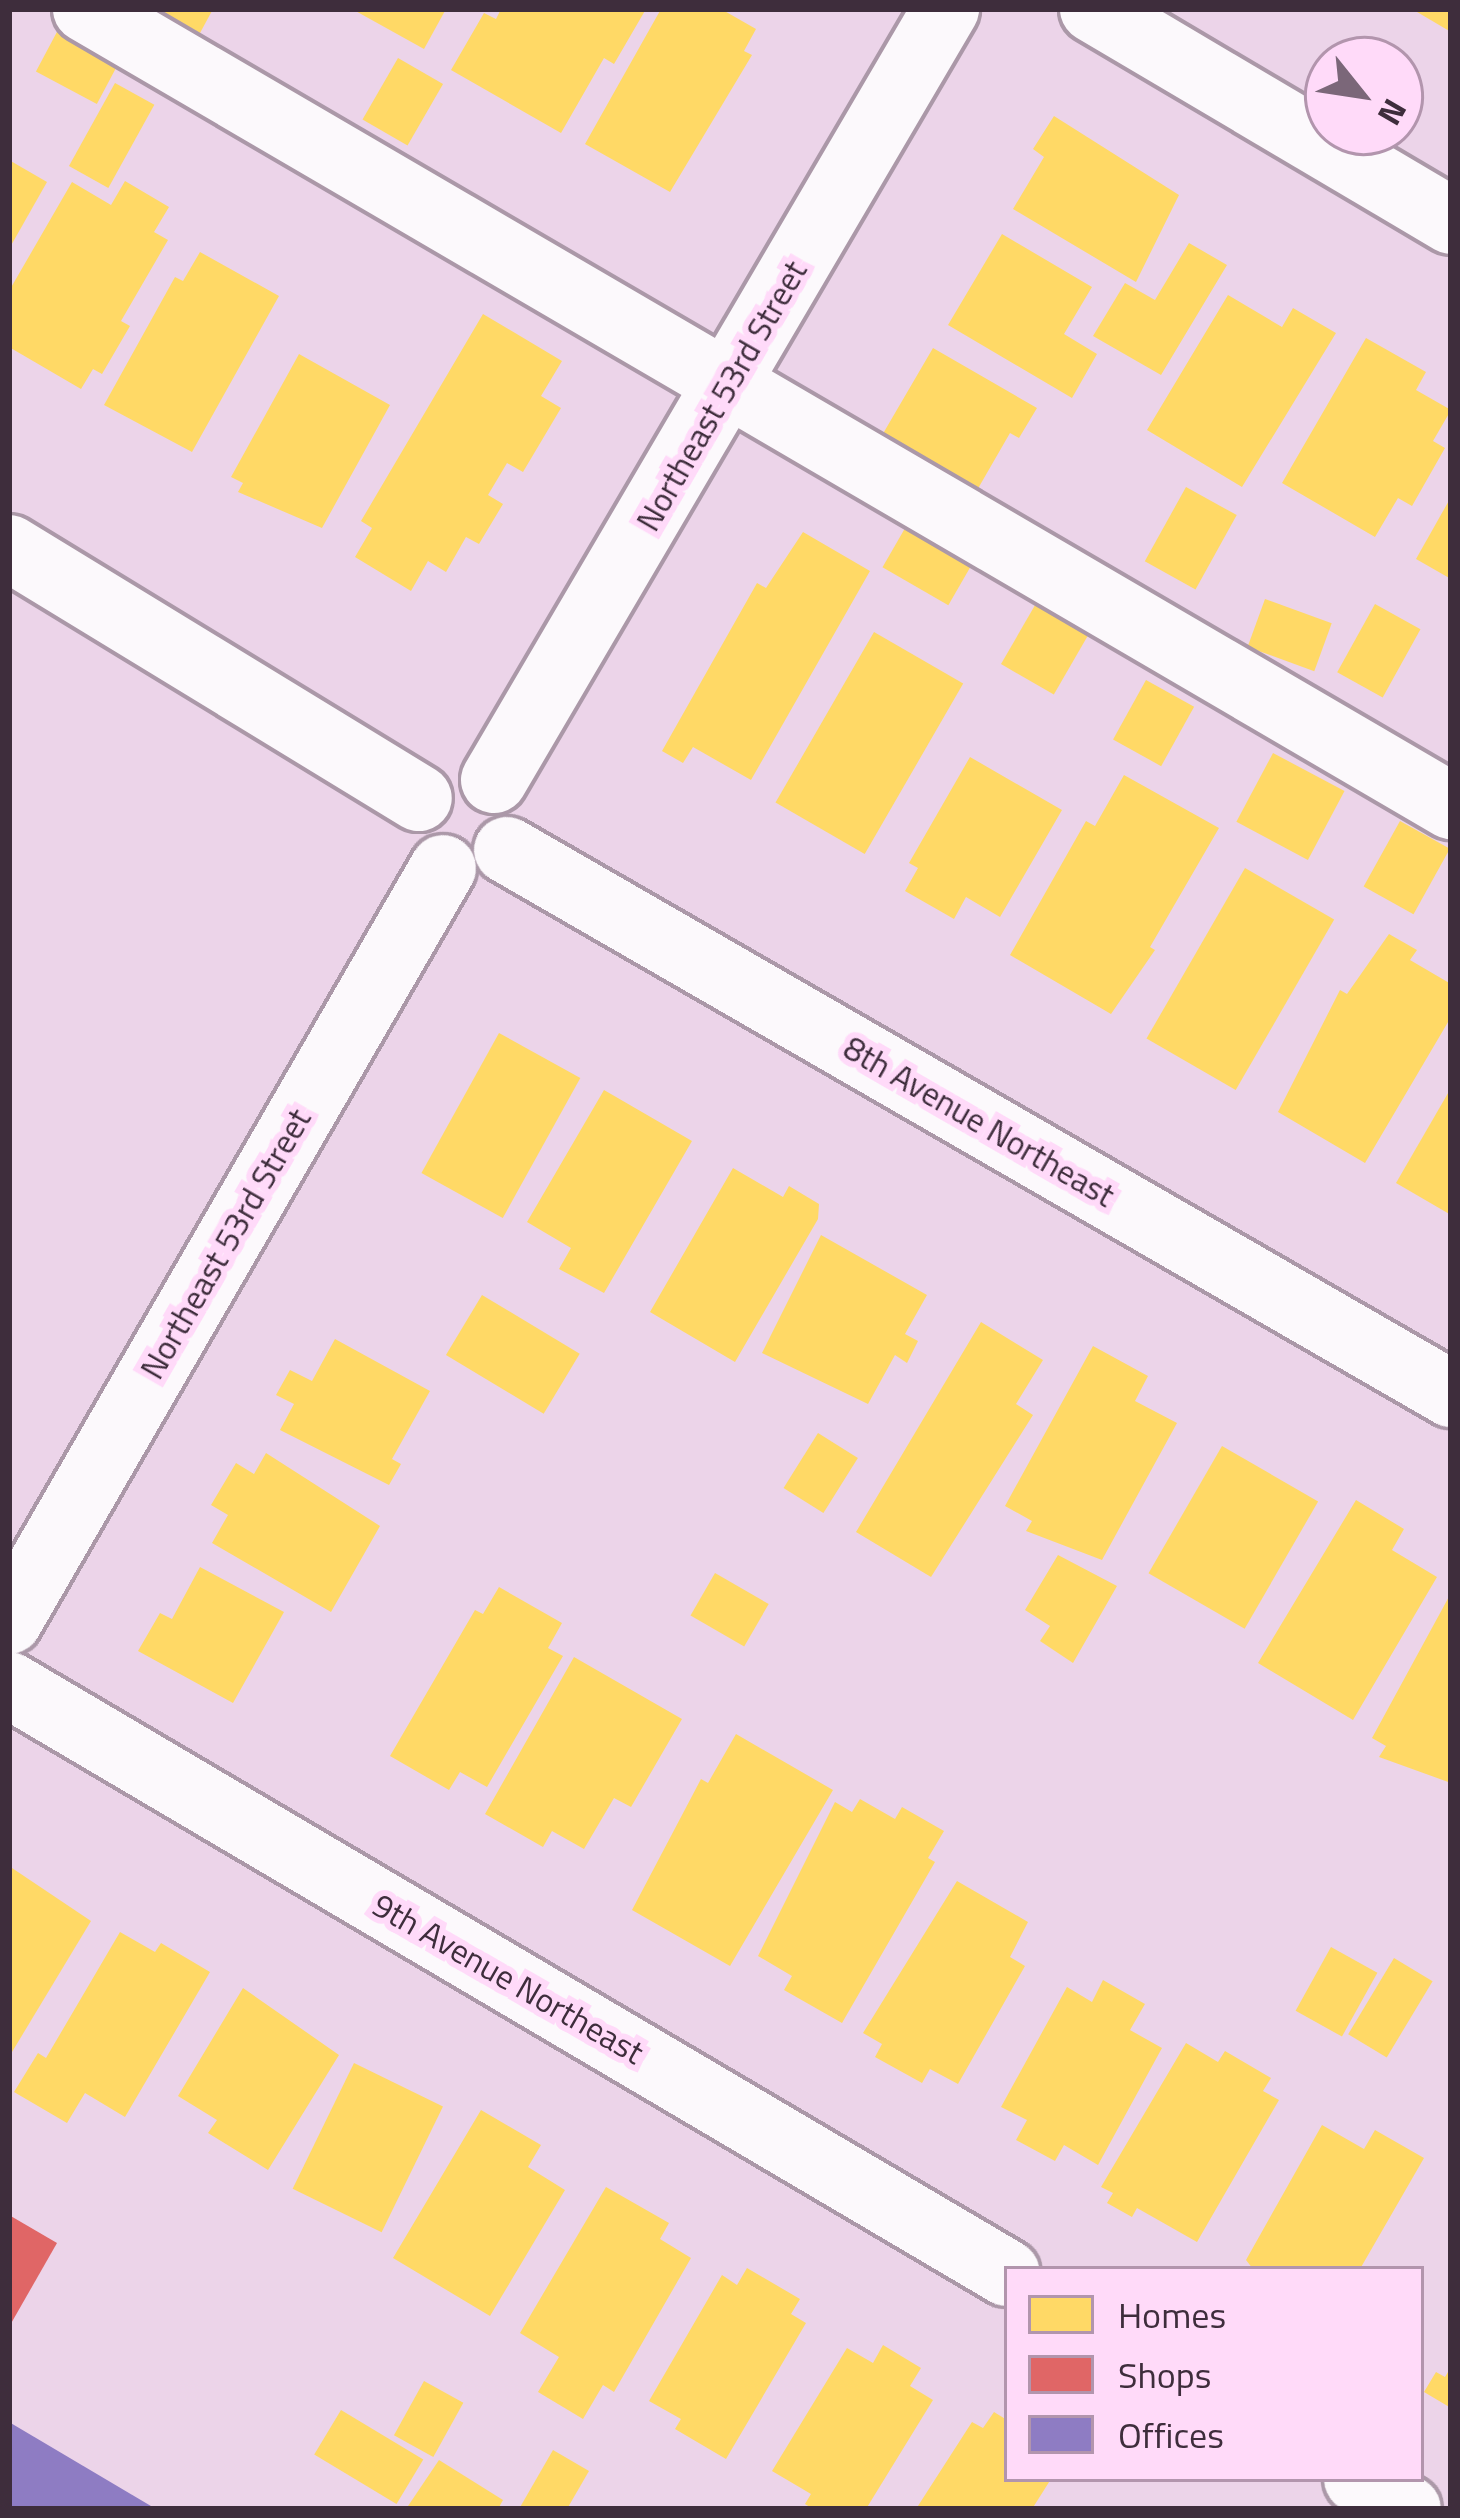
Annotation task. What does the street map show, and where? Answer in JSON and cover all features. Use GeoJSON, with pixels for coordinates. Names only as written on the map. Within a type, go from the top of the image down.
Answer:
{"type":"FeatureCollection","features":[{"type":"Feature","properties":{"kind":"street"},"geometry":{"type":"LineString","coordinates":[[86,9],[1451,806]]}},
{"type":"Feature","properties":{"kind":"street","name":"Northeast 53rd Street"},"geometry":{"type":"LineString","coordinates":[[494,780],[730,386],[946,9]]}},
{"type":"Feature","properties":{"kind":"street"},"geometry":{"type":"LineString","coordinates":[[1093,9],[1451,220]]}},
{"type":"Feature","properties":{"kind":"street"},"geometry":{"type":"LineString","coordinates":[[9,548],[419,798]]}},
{"type":"Feature","properties":{"kind":"street"},"geometry":{"type":"LineString","coordinates":[[454,772],[494,780],[515,812],[507,850],[484,870],[442,868],[413,832],[419,798],[454,772]]}},
{"type":"Feature","properties":{"kind":"street","name":"8th Avenue Northeast"},"geometry":{"type":"LineString","coordinates":[[507,850],[1451,1394]]}},
{"type":"Feature","properties":{"kind":"street","name":"Northeast 53rd Street"},"geometry":{"type":"LineString","coordinates":[[9,1621],[442,868]]}},
{"type":"Feature","properties":{"kind":"street","name":"9th Avenue Northeast"},"geometry":{"type":"LineString","coordinates":[[9,1684],[1004,2271]]}},
{"type":"Feature","properties":{"kind":"street"},"geometry":{"type":"LineString","coordinates":[[1362,2482],[1408,2509]]}},
{"type":"Feature","properties":{"kind":"building: Homes"},"geometry":{"type":"Polygon","coordinates":[[[157,9],[213,9],[200,33],[157,9]]]}},
{"type":"Feature","properties":{"kind":"building: Homes"},"geometry":{"type":"Polygon","coordinates":[[[352,9],[446,9],[424,49],[352,9]]]}},
{"type":"Feature","properties":{"kind":"building: Homes"},"geometry":{"type":"Polygon","coordinates":[[[501,9],[646,9],[614,64],[604,58],[561,133],[451,70],[484,13],[496,19],[501,9]]]}},
{"type":"Feature","properties":{"kind":"building: Homes"},"geometry":{"type":"Polygon","coordinates":[[[661,9],[721,9],[756,29],[744,51],[752,55],[670,192],[585,144],[661,9]]]}},
{"type":"Feature","properties":{"kind":"building: Homes"},"geometry":{"type":"Polygon","coordinates":[[[1412,9],[1451,9],[1451,32],[1412,9]]]}},
{"type":"Feature","properties":{"kind":"building: Homes"},"geometry":{"type":"Polygon","coordinates":[[[58,30],[119,62],[97,104],[36,71],[58,30]]]}},
{"type":"Feature","properties":{"kind":"building: Homes"},"geometry":{"type":"Polygon","coordinates":[[[398,58],[443,84],[408,145],[362,119],[398,58]]]}},
{"type":"Feature","properties":{"kind":"building: Homes"},"geometry":{"type":"Polygon","coordinates":[[[115,83],[154,105],[108,188],[69,166],[115,83]]]}},
{"type":"Feature","properties":{"kind":"building: Homes"},"geometry":{"type":"Polygon","coordinates":[[[1054,116],[1179,195],[1136,282],[1013,209],[1044,157],[1033,149],[1054,116]]]}},
{"type":"Feature","properties":{"kind":"building: Homes"},"geometry":{"type":"Polygon","coordinates":[[[9,160],[47,182],[9,249],[9,160]]]}},
{"type":"Feature","properties":{"kind":"building: Homes"},"geometry":{"type":"Polygon","coordinates":[[[125,181],[169,207],[154,232],[168,240],[121,321],[130,326],[102,374],[93,369],[81,389],[9,347],[9,291],[72,182],[111,205],[125,181]]]}},
{"type":"Feature","properties":{"kind":"building: Homes"},"geometry":{"type":"Polygon","coordinates":[[[1002,234],[1092,287],[1064,334],[1097,354],[1072,398],[948,325],[1002,234]]]}},
{"type":"Feature","properties":{"kind":"building: Homes"},"geometry":{"type":"Polygon","coordinates":[[[1189,243],[1227,265],[1161,375],[1093,336],[1125,283],[1155,300],[1189,243]]]}},
{"type":"Feature","properties":{"kind":"building: Homes"},"geometry":{"type":"Polygon","coordinates":[[[200,252],[279,296],[192,452],[104,405],[175,277],[183,281],[200,252]]]}},
{"type":"Feature","properties":{"kind":"building: Homes"},"geometry":{"type":"Polygon","coordinates":[[[1228,295],[1282,327],[1293,308],[1336,333],[1242,487],[1147,430],[1228,295]]]}},
{"type":"Feature","properties":{"kind":"building: Homes"},"geometry":{"type":"Polygon","coordinates":[[[483,314],[562,361],[541,396],[561,408],[523,472],[507,463],[488,495],[503,504],[479,544],[466,537],[446,572],[428,561],[411,591],[355,557],[372,528],[361,521],[483,314]]]}},
{"type":"Feature","properties":{"kind":"building: Homes"},"geometry":{"type":"Polygon","coordinates":[[[1366,338],[1426,372],[1416,390],[1451,410],[1433,441],[1445,448],[1412,506],[1398,498],[1375,537],[1282,483],[1366,338]]]}},
{"type":"Feature","properties":{"kind":"building: Homes"},"geometry":{"type":"Polygon","coordinates":[[[933,348],[1037,408],[1019,438],[1010,433],[976,492],[881,437],[933,348]]]}},
{"type":"Feature","properties":{"kind":"building: Homes"},"geometry":{"type":"Polygon","coordinates":[[[299,354],[390,405],[322,528],[238,492],[243,483],[231,477],[299,354]]]}},
{"type":"Feature","properties":{"kind":"building: Homes"},"geometry":{"type":"Polygon","coordinates":[[[1186,487],[1237,515],[1196,589],[1145,561],[1186,487]]]}},
{"type":"Feature","properties":{"kind":"building: Homes"},"geometry":{"type":"Polygon","coordinates":[[[1451,497],[1451,579],[1416,559],[1451,497]]]}},
{"type":"Feature","properties":{"kind":"building: Homes"},"geometry":{"type":"Polygon","coordinates":[[[908,523],[974,561],[948,605],[882,567],[908,523]]]}},
{"type":"Feature","properties":{"kind":"building: Homes"},"geometry":{"type":"Polygon","coordinates":[[[803,532],[870,571],[751,780],[693,747],[683,763],[662,751],[757,583],[766,588],[803,532]]]}},
{"type":"Feature","properties":{"kind":"building: Homes"},"geometry":{"type":"Polygon","coordinates":[[[1265,599],[1332,623],[1314,671],[1248,647],[1265,599]]]}},
{"type":"Feature","properties":{"kind":"building: Homes"},"geometry":{"type":"Polygon","coordinates":[[[1038,600],[1091,631],[1054,695],[1001,664],[1038,600]]]}},
{"type":"Feature","properties":{"kind":"building: Homes"},"geometry":{"type":"Polygon","coordinates":[[[1375,604],[1420,629],[1383,697],[1337,672],[1375,604]]]}},
{"type":"Feature","properties":{"kind":"building: Homes"},"geometry":{"type":"Polygon","coordinates":[[[874,632],[963,684],[865,854],[776,803],[874,632]]]}},
{"type":"Feature","properties":{"kind":"building: Homes"},"geometry":{"type":"Polygon","coordinates":[[[1146,680],[1194,707],[1161,766],[1113,739],[1146,680]]]}},
{"type":"Feature","properties":{"kind":"building: Homes"},"geometry":{"type":"Polygon","coordinates":[[[1273,753],[1345,791],[1308,860],[1236,822],[1273,753]]]}},
{"type":"Feature","properties":{"kind":"building: Homes"},"geometry":{"type":"Polygon","coordinates":[[[970,757],[1062,810],[1000,917],[966,897],[954,919],[905,891],[918,868],[909,863],[970,757]]]}},
{"type":"Feature","properties":{"kind":"building: Homes"},"geometry":{"type":"Polygon","coordinates":[[[1124,775],[1219,828],[1150,947],[1155,950],[1111,1014],[1010,955],[1086,821],[1095,826],[1124,775]]]}},
{"type":"Feature","properties":{"kind":"building: Homes"},"geometry":{"type":"Polygon","coordinates":[[[1400,821],[1450,849],[1413,914],[1364,887],[1400,821]]]}},
{"type":"Feature","properties":{"kind":"building: Homes"},"geometry":{"type":"Polygon","coordinates":[[[1245,868],[1334,920],[1236,1090],[1146,1039],[1245,868]]]}},
{"type":"Feature","properties":{"kind":"building: Homes"},"geometry":{"type":"Polygon","coordinates":[[[1389,934],[1417,950],[1410,960],[1451,984],[1451,1017],[1365,1163],[1278,1112],[1340,990],[1347,994],[1389,934]]]}},
{"type":"Feature","properties":{"kind":"building: Homes"},"geometry":{"type":"Polygon","coordinates":[[[499,1033],[580,1078],[503,1218],[421,1173],[499,1033]]]}},
{"type":"Feature","properties":{"kind":"building: Homes"},"geometry":{"type":"Polygon","coordinates":[[[1451,1088],[1451,1215],[1396,1183],[1451,1088]]]}},
{"type":"Feature","properties":{"kind":"building: Homes"},"geometry":{"type":"Polygon","coordinates":[[[604,1090],[692,1141],[604,1293],[559,1269],[571,1248],[527,1222],[604,1090]]]}},
{"type":"Feature","properties":{"kind":"building: Homes"},"geometry":{"type":"Polygon","coordinates":[[[733,1168],[783,1197],[789,1186],[819,1204],[818,1219],[735,1362],[650,1312],[733,1168]]]}},
{"type":"Feature","properties":{"kind":"building: Homes"},"geometry":{"type":"Polygon","coordinates":[[[821,1235],[927,1295],[905,1334],[918,1341],[907,1363],[895,1355],[868,1404],[762,1353],[821,1235]]]}},
{"type":"Feature","properties":{"kind":"building: Homes"},"geometry":{"type":"Polygon","coordinates":[[[482,1295],[580,1354],[544,1414],[446,1355],[482,1295]]]}},
{"type":"Feature","properties":{"kind":"building: Homes"},"geometry":{"type":"Polygon","coordinates":[[[981,1322],[1043,1360],[1016,1404],[1033,1415],[931,1577],[856,1532],[981,1322]]]}},
{"type":"Feature","properties":{"kind":"building: Homes"},"geometry":{"type":"Polygon","coordinates":[[[335,1339],[430,1391],[392,1459],[401,1464],[389,1485],[280,1430],[294,1404],[276,1395],[290,1370],[312,1381],[335,1339]]]}},
{"type":"Feature","properties":{"kind":"building: Homes"},"geometry":{"type":"Polygon","coordinates":[[[1093,1346],[1148,1376],[1135,1401],[1177,1423],[1102,1560],[1026,1531],[1032,1521],[1005,1506],[1093,1346]]]}},
{"type":"Feature","properties":{"kind":"building: Homes"},"geometry":{"type":"Polygon","coordinates":[[[818,1433],[858,1458],[823,1513],[784,1488],[818,1433]]]}},
{"type":"Feature","properties":{"kind":"building: Homes"},"geometry":{"type":"Polygon","coordinates":[[[1222,1446],[1318,1502],[1245,1629],[1148,1573],[1222,1446]]]}},
{"type":"Feature","properties":{"kind":"building: Homes"},"geometry":{"type":"Polygon","coordinates":[[[266,1453],[380,1526],[331,1612],[212,1543],[228,1515],[211,1505],[236,1463],[254,1474],[266,1453]]]}},
{"type":"Feature","properties":{"kind":"building: Homes"},"geometry":{"type":"Polygon","coordinates":[[[1356,1500],[1404,1529],[1392,1550],[1437,1577],[1353,1720],[1258,1663],[1356,1500]]]}},
{"type":"Feature","properties":{"kind":"building: Homes"},"geometry":{"type":"Polygon","coordinates":[[[1058,1555],[1117,1586],[1073,1663],[1040,1641],[1050,1626],[1025,1610],[1058,1555]]]}},
{"type":"Feature","properties":{"kind":"building: Homes"},"geometry":{"type":"Polygon","coordinates":[[[200,1567],[284,1612],[233,1703],[138,1651],[160,1613],[172,1619],[200,1567]]]}},
{"type":"Feature","properties":{"kind":"building: Homes"},"geometry":{"type":"Polygon","coordinates":[[[715,1573],[769,1604],[744,1646],[690,1615],[715,1573]]]}},
{"type":"Feature","properties":{"kind":"building: Homes"},"geometry":{"type":"Polygon","coordinates":[[[499,1587],[562,1623],[548,1648],[563,1656],[487,1787],[460,1772],[449,1790],[390,1756],[475,1610],[483,1614],[499,1587]]]}},
{"type":"Feature","properties":{"kind":"building: Homes"},"geometry":{"type":"Polygon","coordinates":[[[1451,1593],[1451,1783],[1379,1757],[1386,1746],[1372,1738],[1451,1593]]]}},
{"type":"Feature","properties":{"kind":"building: Homes"},"geometry":{"type":"Polygon","coordinates":[[[574,1657],[682,1719],[631,1807],[614,1798],[584,1849],[552,1831],[543,1847],[485,1814],[574,1657]]]}},
{"type":"Feature","properties":{"kind":"building: Homes"},"geometry":{"type":"Polygon","coordinates":[[[736,1734],[833,1790],[730,1966],[632,1910],[701,1779],[708,1783],[736,1734]]]}},
{"type":"Feature","properties":{"kind":"building: Homes"},"geometry":{"type":"Polygon","coordinates":[[[860,1799],[895,1819],[902,1807],[944,1831],[928,1858],[935,1862],[842,2023],[784,1990],[792,1976],[758,1956],[835,1802],[852,1812],[860,1799]]]}},
{"type":"Feature","properties":{"kind":"building: Homes"},"geometry":{"type":"Polygon","coordinates":[[[9,1866],[91,1921],[9,2057],[9,1866]]]}},
{"type":"Feature","properties":{"kind":"building: Homes"},"geometry":{"type":"Polygon","coordinates":[[[957,1881],[1028,1922],[1010,1957],[1025,1966],[958,2084],[930,2069],[922,2083],[875,2057],[882,2044],[863,2033],[957,1881]]]}},
{"type":"Feature","properties":{"kind":"building: Homes"},"geometry":{"type":"Polygon","coordinates":[[[120,1932],[155,1952],[161,1943],[210,1972],[125,2117],[85,2093],[67,2123],[14,2092],[38,2053],[46,2058],[120,1932]]]}},
{"type":"Feature","properties":{"kind":"building: Homes"},"geometry":{"type":"Polygon","coordinates":[[[1331,1947],[1377,1973],[1342,2037],[1296,2011],[1331,1947]]]}},
{"type":"Feature","properties":{"kind":"building: Homes"},"geometry":{"type":"Polygon","coordinates":[[[1394,1958],[1433,1981],[1387,2057],[1348,2034],[1394,1958]]]}},
{"type":"Feature","properties":{"kind":"building: Homes"},"geometry":{"type":"Polygon","coordinates":[[[1103,1980],[1145,2004],[1130,2030],[1162,2048],[1098,2165],[1064,2145],[1055,2161],[1016,2140],[1027,2120],[1001,2107],[1067,1987],[1092,2002],[1103,1980]]]}},
{"type":"Feature","properties":{"kind":"building: Homes"},"geometry":{"type":"Polygon","coordinates":[[[243,1988],[339,2055],[268,2170],[208,2133],[217,2120],[178,2096],[243,1988]]]}},
{"type":"Feature","properties":{"kind":"building: Homes"},"geometry":{"type":"Polygon","coordinates":[[[1186,2043],[1218,2062],[1225,2051],[1271,2078],[1263,2091],[1279,2100],[1197,2242],[1137,2208],[1132,2217],[1107,2203],[1113,2193],[1101,2187],[1186,2043]]]}},
{"type":"Feature","properties":{"kind":"building: Homes"},"geometry":{"type":"Polygon","coordinates":[[[354,2063],[443,2106],[382,2232],[293,2189],[354,2063]]]}},
{"type":"Feature","properties":{"kind":"building: Homes"},"geometry":{"type":"Polygon","coordinates":[[[481,2110],[541,2145],[528,2167],[565,2190],[490,2316],[393,2258],[481,2110]]]}},
{"type":"Feature","properties":{"kind":"building: Homes"},"geometry":{"type":"Polygon","coordinates":[[[1322,2125],[1364,2149],[1375,2130],[1424,2158],[1362,2266],[1251,2266],[1246,2260],[1322,2125]]]}},
{"type":"Feature","properties":{"kind":"building: Homes"},"geometry":{"type":"Polygon","coordinates":[[[606,2187],[669,2223],[660,2239],[691,2258],[614,2392],[603,2385],[583,2419],[538,2392],[559,2357],[520,2333],[606,2187]]]}},
{"type":"Feature","properties":{"kind":"building: Homes"},"geometry":{"type":"Polygon","coordinates":[[[747,2268],[800,2299],[791,2314],[806,2323],[726,2459],[675,2429],[681,2419],[649,2401],[722,2275],[737,2285],[747,2268]]]}},
{"type":"Feature","properties":{"kind":"building: Homes"},"geometry":{"type":"Polygon","coordinates":[[[883,2345],[921,2368],[910,2386],[933,2400],[866,2509],[813,2509],[805,2504],[811,2494],[772,2471],[847,2348],[873,2363],[883,2345]]]}},
{"type":"Feature","properties":{"kind":"building: Homes"},"geometry":{"type":"Polygon","coordinates":[[[1451,2367],[1451,2408],[1424,2392],[1436,2372],[1445,2377],[1451,2367]]]}},
{"type":"Feature","properties":{"kind":"building: Homes"},"geometry":{"type":"Polygon","coordinates":[[[424,2381],[463,2403],[433,2457],[394,2435],[424,2381]]]}},
{"type":"Feature","properties":{"kind":"building: Homes"},"geometry":{"type":"Polygon","coordinates":[[[341,2410],[423,2459],[397,2504],[314,2455],[341,2410]]]}},
{"type":"Feature","properties":{"kind":"building: Homes"},"geometry":{"type":"Polygon","coordinates":[[[994,2412],[1004,2418],[1004,2482],[1049,2482],[1032,2509],[916,2509],[972,2422],[983,2428],[994,2412]]]}},
{"type":"Feature","properties":{"kind":"building: Homes"},"geometry":{"type":"Polygon","coordinates":[[[553,2450],[589,2471],[567,2509],[519,2509],[553,2450]]]}},
{"type":"Feature","properties":{"kind":"building: Homes"},"geometry":{"type":"Polygon","coordinates":[[[439,2460],[503,2500],[498,2509],[406,2509],[439,2460]]]}},
{"type":"Feature","properties":{"kind":"building: Shops"},"geometry":{"type":"Polygon","coordinates":[[[9,2215],[57,2243],[9,2327],[9,2215]]]}},
{"type":"Feature","properties":{"kind":"building: Offices"},"geometry":{"type":"Polygon","coordinates":[[[9,2422],[156,2509],[9,2509],[9,2422]]]}}]}
